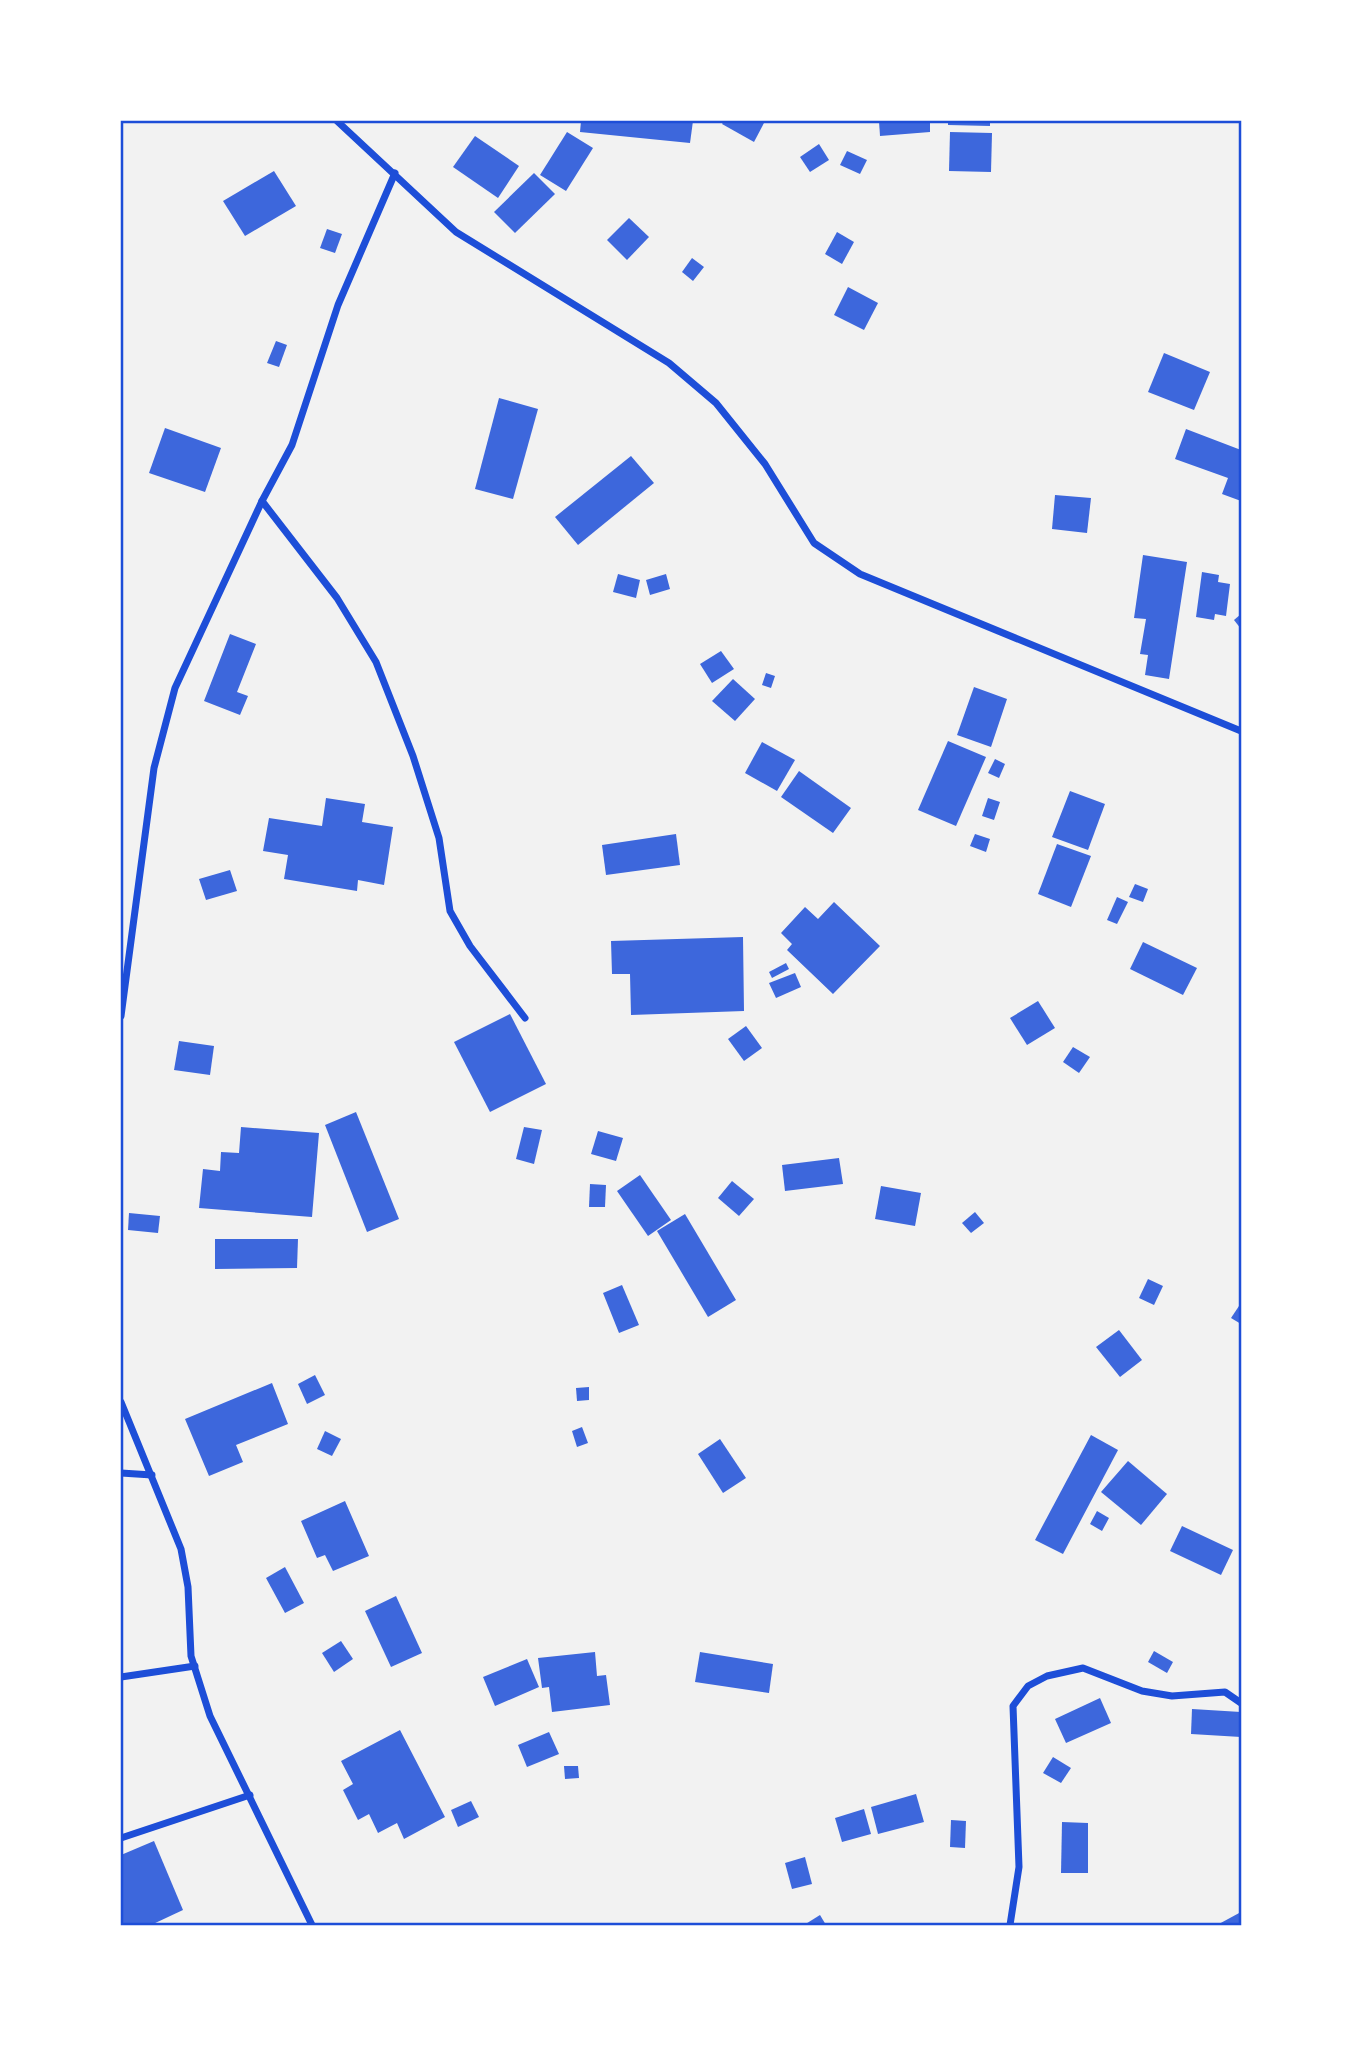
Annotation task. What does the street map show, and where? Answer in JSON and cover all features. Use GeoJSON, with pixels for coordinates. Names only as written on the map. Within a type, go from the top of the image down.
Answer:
{"type":"FeatureCollection","features":[{"type":"Feature","properties":{"kind":"street"},"geometry":{"type":"LineString","coordinates":[[337,121],[456,232],[669,363],[716,403],[765,464],[814,543],[860,574],[987,629],[1241,731]]}},
{"type":"Feature","properties":{"kind":"street"},"geometry":{"type":"LineString","coordinates":[[121,1016],[154,768],[175,688],[262,501],[292,445],[338,305],[395,173]]}},
{"type":"Feature","properties":{"kind":"street"},"geometry":{"type":"LineString","coordinates":[[262,501],[337,598],[376,662],[414,756],[435,827],[450,911],[470,946],[525,1018]]}},
{"type":"Feature","properties":{"kind":"street"},"geometry":{"type":"LineString","coordinates":[[121,1402],[181,1549],[188,1587],[191,1656],[210,1716],[312,1925]]}},
{"type":"Feature","properties":{"kind":"street"},"geometry":{"type":"LineString","coordinates":[[121,1473],[152,1475]]}},
{"type":"Feature","properties":{"kind":"street"},"geometry":{"type":"LineString","coordinates":[[121,1677],[195,1666]]}},
{"type":"Feature","properties":{"kind":"street"},"geometry":{"type":"LineString","coordinates":[[1010,1925],[1019,1867],[1013,1706],[1028,1686],[1047,1676],[1083,1668],[1142,1691],[1172,1696],[1225,1692],[1241,1703]]}},
{"type":"Feature","properties":{"kind":"street"},"geometry":{"type":"LineString","coordinates":[[121,1838],[250,1795]]}},
{"type":"Feature","properties":{"kind":"building"},"geometry":{"type":"Polygon","coordinates":[[[581,121],[693,121],[690,143],[580,132],[581,121]]]}},
{"type":"Feature","properties":{"kind":"building"},"geometry":{"type":"Polygon","coordinates":[[[724,121],[765,121],[754,142],[722,124],[724,121]]]}},
{"type":"Feature","properties":{"kind":"building"},"geometry":{"type":"Polygon","coordinates":[[[879,121],[930,121],[930,132],[880,136],[879,121]]]}},
{"type":"Feature","properties":{"kind":"building"},"geometry":{"type":"Polygon","coordinates":[[[948,121],[990,121],[990,126],[948,125],[948,121]]]}},
{"type":"Feature","properties":{"kind":"building"},"geometry":{"type":"Polygon","coordinates":[[[567,132],[593,148],[566,191],[540,175],[567,132]]]}},
{"type":"Feature","properties":{"kind":"building"},"geometry":{"type":"Polygon","coordinates":[[[950,132],[992,133],[991,172],[949,171],[950,132]]]}},
{"type":"Feature","properties":{"kind":"building"},"geometry":{"type":"Polygon","coordinates":[[[475,136],[519,166],[498,198],[453,167],[475,136]]]}},
{"type":"Feature","properties":{"kind":"building"},"geometry":{"type":"Polygon","coordinates":[[[819,144],[829,160],[810,172],[800,157],[819,144]]]}},
{"type":"Feature","properties":{"kind":"building"},"geometry":{"type":"Polygon","coordinates":[[[847,151],[867,160],[860,174],[840,165],[847,151]]]}},
{"type":"Feature","properties":{"kind":"building"},"geometry":{"type":"Polygon","coordinates":[[[274,171],[296,206],[245,236],[223,201],[274,171]]]}},
{"type":"Feature","properties":{"kind":"building"},"geometry":{"type":"Polygon","coordinates":[[[534,173],[555,194],[515,233],[494,212],[534,173]]]}},
{"type":"Feature","properties":{"kind":"building"},"geometry":{"type":"Polygon","coordinates":[[[629,218],[649,237],[627,260],[607,240],[629,218]]]}},
{"type":"Feature","properties":{"kind":"building"},"geometry":{"type":"Polygon","coordinates":[[[327,229],[342,234],[335,253],[320,248],[327,229]]]}},
{"type":"Feature","properties":{"kind":"building"},"geometry":{"type":"Polygon","coordinates":[[[837,232],[854,242],[842,264],[825,254],[837,232]]]}},
{"type":"Feature","properties":{"kind":"building"},"geometry":{"type":"Polygon","coordinates":[[[692,258],[704,267],[693,281],[682,272],[692,258]]]}},
{"type":"Feature","properties":{"kind":"building"},"geometry":{"type":"Polygon","coordinates":[[[848,287],[878,303],[864,330],[834,315],[848,287]]]}},
{"type":"Feature","properties":{"kind":"building"},"geometry":{"type":"Polygon","coordinates":[[[276,341],[287,345],[279,367],[267,363],[276,341]]]}},
{"type":"Feature","properties":{"kind":"building"},"geometry":{"type":"Polygon","coordinates":[[[1164,353],[1210,372],[1194,410],[1148,392],[1164,353]]]}},
{"type":"Feature","properties":{"kind":"building"},"geometry":{"type":"Polygon","coordinates":[[[499,398],[538,409],[513,499],[475,489],[499,398]]]}},
{"type":"Feature","properties":{"kind":"building"},"geometry":{"type":"Polygon","coordinates":[[[165,428],[221,448],[205,492],[149,473],[165,428]]]}},
{"type":"Feature","properties":{"kind":"building"},"geometry":{"type":"Polygon","coordinates":[[[1186,429],[1241,450],[1241,501],[1222,494],[1228,478],[1175,459],[1186,429]]]}},
{"type":"Feature","properties":{"kind":"building"},"geometry":{"type":"Polygon","coordinates":[[[631,456],[654,483],[578,545],[555,517],[631,456]]]}},
{"type":"Feature","properties":{"kind":"building"},"geometry":{"type":"Polygon","coordinates":[[[1055,495],[1091,498],[1087,533],[1052,529],[1055,495]]]}},
{"type":"Feature","properties":{"kind":"building"},"geometry":{"type":"Polygon","coordinates":[[[1143,555],[1187,562],[1169,679],[1145,675],[1148,655],[1140,654],[1146,619],[1134,618],[1143,555]]]}},
{"type":"Feature","properties":{"kind":"building"},"geometry":{"type":"Polygon","coordinates":[[[1202,572],[1219,575],[1218,582],[1230,584],[1226,616],[1215,614],[1214,620],[1196,617],[1202,572]]]}},
{"type":"Feature","properties":{"kind":"building"},"geometry":{"type":"Polygon","coordinates":[[[618,574],[640,580],[636,598],[613,592],[618,574]]]}},
{"type":"Feature","properties":{"kind":"building"},"geometry":{"type":"Polygon","coordinates":[[[666,574],[670,589],[650,595],[646,580],[666,574]]]}},
{"type":"Feature","properties":{"kind":"building"},"geometry":{"type":"Polygon","coordinates":[[[1241,614],[1241,629],[1234,620],[1241,614]]]}},
{"type":"Feature","properties":{"kind":"building"},"geometry":{"type":"Polygon","coordinates":[[[230,634],[256,644],[237,692],[248,696],[240,715],[204,701],[230,634]]]}},
{"type":"Feature","properties":{"kind":"building"},"geometry":{"type":"Polygon","coordinates":[[[721,651],[734,669],[712,683],[700,664],[721,651]]]}},
{"type":"Feature","properties":{"kind":"building"},"geometry":{"type":"Polygon","coordinates":[[[766,673],[775,676],[771,688],[762,685],[766,673]]]}},
{"type":"Feature","properties":{"kind":"building"},"geometry":{"type":"Polygon","coordinates":[[[733,679],[755,699],[735,721],[712,701],[733,679]]]}},
{"type":"Feature","properties":{"kind":"building"},"geometry":{"type":"Polygon","coordinates":[[[974,687],[1007,699],[991,747],[957,735],[974,687]]]}},
{"type":"Feature","properties":{"kind":"building"},"geometry":{"type":"Polygon","coordinates":[[[948,741],[986,757],[956,826],[918,810],[948,741]]]}},
{"type":"Feature","properties":{"kind":"building"},"geometry":{"type":"Polygon","coordinates":[[[762,742],[795,760],[777,791],[745,773],[762,742]]]}},
{"type":"Feature","properties":{"kind":"building"},"geometry":{"type":"Polygon","coordinates":[[[995,759],[1005,764],[999,778],[988,773],[995,759]]]}},
{"type":"Feature","properties":{"kind":"building"},"geometry":{"type":"Polygon","coordinates":[[[799,771],[851,808],[833,833],[781,797],[799,771]]]}},
{"type":"Feature","properties":{"kind":"building"},"geometry":{"type":"Polygon","coordinates":[[[1070,791],[1105,804],[1088,850],[1052,837],[1070,791]]]}},
{"type":"Feature","properties":{"kind":"building"},"geometry":{"type":"Polygon","coordinates":[[[326,798],[365,804],[362,822],[393,827],[384,885],[358,880],[357,891],[284,879],[288,855],[263,851],[269,818],[322,826],[326,798]]]}},
{"type":"Feature","properties":{"kind":"building"},"geometry":{"type":"Polygon","coordinates":[[[988,798],[1000,802],[994,820],[982,816],[988,798]]]}},
{"type":"Feature","properties":{"kind":"building"},"geometry":{"type":"Polygon","coordinates":[[[676,834],[680,865],[606,875],[602,845],[676,834]]]}},
{"type":"Feature","properties":{"kind":"building"},"geometry":{"type":"Polygon","coordinates":[[[975,834],[990,839],[986,852],[970,846],[975,834]]]}},
{"type":"Feature","properties":{"kind":"building"},"geometry":{"type":"Polygon","coordinates":[[[1057,844],[1091,856],[1071,907],[1038,894],[1057,844]]]}},
{"type":"Feature","properties":{"kind":"building"},"geometry":{"type":"Polygon","coordinates":[[[230,870],[237,891],[206,900],[199,879],[230,870]]]}},
{"type":"Feature","properties":{"kind":"building"},"geometry":{"type":"Polygon","coordinates":[[[1135,884],[1148,889],[1143,902],[1129,897],[1135,884]]]}},
{"type":"Feature","properties":{"kind":"building"},"geometry":{"type":"Polygon","coordinates":[[[1117,897],[1128,902],[1117,924],[1107,920],[1117,897]]]}},
{"type":"Feature","properties":{"kind":"building"},"geometry":{"type":"Polygon","coordinates":[[[834,902],[880,946],[833,994],[787,950],[792,944],[781,933],[805,907],[818,919],[834,902]]]}},
{"type":"Feature","properties":{"kind":"building"},"geometry":{"type":"Polygon","coordinates":[[[743,937],[744,1011],[631,1015],[630,974],[612,974],[611,941],[743,937]]]}},
{"type":"Feature","properties":{"kind":"building"},"geometry":{"type":"Polygon","coordinates":[[[1143,942],[1197,968],[1183,995],[1130,969],[1143,942]]]}},
{"type":"Feature","properties":{"kind":"building"},"geometry":{"type":"Polygon","coordinates":[[[786,963],[789,969],[772,978],[769,972],[786,963]]]}},
{"type":"Feature","properties":{"kind":"building"},"geometry":{"type":"Polygon","coordinates":[[[795,973],[801,987],[776,998],[769,983],[795,973]]]}},
{"type":"Feature","properties":{"kind":"building"},"geometry":{"type":"Polygon","coordinates":[[[1038,1001],[1055,1028],[1027,1045],[1010,1018],[1038,1001]]]}},
{"type":"Feature","properties":{"kind":"building"},"geometry":{"type":"Polygon","coordinates":[[[510,1014],[546,1084],[490,1112],[454,1042],[510,1014]]]}},
{"type":"Feature","properties":{"kind":"building"},"geometry":{"type":"Polygon","coordinates":[[[746,1026],[762,1048],[744,1061],[728,1039],[746,1026]]]}},
{"type":"Feature","properties":{"kind":"building"},"geometry":{"type":"Polygon","coordinates":[[[179,1041],[214,1046],[210,1075],[174,1070],[179,1041]]]}},
{"type":"Feature","properties":{"kind":"building"},"geometry":{"type":"Polygon","coordinates":[[[1073,1047],[1090,1057],[1079,1073],[1063,1062],[1073,1047]]]}},
{"type":"Feature","properties":{"kind":"building"},"geometry":{"type":"Polygon","coordinates":[[[356,1112],[399,1219],[367,1232],[325,1125],[356,1112]]]}},
{"type":"Feature","properties":{"kind":"building"},"geometry":{"type":"Polygon","coordinates":[[[241,1127],[319,1133],[312,1217],[199,1208],[203,1169],[220,1171],[221,1152],[239,1153],[241,1127]]]}},
{"type":"Feature","properties":{"kind":"building"},"geometry":{"type":"Polygon","coordinates":[[[524,1127],[542,1130],[534,1164],[516,1159],[524,1127]]]}},
{"type":"Feature","properties":{"kind":"building"},"geometry":{"type":"Polygon","coordinates":[[[598,1131],[623,1138],[616,1161],[591,1154],[598,1131]]]}},
{"type":"Feature","properties":{"kind":"building"},"geometry":{"type":"Polygon","coordinates":[[[839,1158],[843,1184],[785,1191],[782,1165],[839,1158]]]}},
{"type":"Feature","properties":{"kind":"building"},"geometry":{"type":"Polygon","coordinates":[[[640,1175],[671,1220],[648,1236],[617,1191],[640,1175]]]}},
{"type":"Feature","properties":{"kind":"building"},"geometry":{"type":"Polygon","coordinates":[[[732,1181],[754,1199],[739,1216],[718,1198],[732,1181]]]}},
{"type":"Feature","properties":{"kind":"building"},"geometry":{"type":"Polygon","coordinates":[[[590,1184],[606,1185],[605,1207],[589,1207],[590,1184]]]}},
{"type":"Feature","properties":{"kind":"building"},"geometry":{"type":"Polygon","coordinates":[[[881,1186],[921,1193],[915,1226],[875,1219],[881,1186]]]}},
{"type":"Feature","properties":{"kind":"building"},"geometry":{"type":"Polygon","coordinates":[[[975,1212],[984,1223],[971,1233],[962,1223],[975,1212]]]}},
{"type":"Feature","properties":{"kind":"building"},"geometry":{"type":"Polygon","coordinates":[[[129,1213],[160,1216],[158,1233],[128,1230],[129,1213]]]}},
{"type":"Feature","properties":{"kind":"building"},"geometry":{"type":"Polygon","coordinates":[[[685,1214],[736,1300],[708,1317],[657,1231],[685,1214]]]}},
{"type":"Feature","properties":{"kind":"building"},"geometry":{"type":"Polygon","coordinates":[[[215,1239],[298,1239],[297,1268],[215,1269],[215,1239]]]}},
{"type":"Feature","properties":{"kind":"building"},"geometry":{"type":"Polygon","coordinates":[[[1148,1279],[1163,1286],[1154,1305],[1139,1298],[1148,1279]]]}},
{"type":"Feature","properties":{"kind":"building"},"geometry":{"type":"Polygon","coordinates":[[[622,1285],[639,1325],[619,1333],[603,1293],[622,1285]]]}},
{"type":"Feature","properties":{"kind":"building"},"geometry":{"type":"Polygon","coordinates":[[[1241,1303],[1241,1324],[1231,1318],[1241,1303]]]}},
{"type":"Feature","properties":{"kind":"building"},"geometry":{"type":"Polygon","coordinates":[[[1119,1330],[1142,1360],[1120,1377],[1096,1347],[1119,1330]]]}},
{"type":"Feature","properties":{"kind":"building"},"geometry":{"type":"Polygon","coordinates":[[[315,1375],[325,1395],[307,1404],[298,1384],[315,1375]]]}},
{"type":"Feature","properties":{"kind":"building"},"geometry":{"type":"Polygon","coordinates":[[[272,1383],[288,1424],[236,1445],[243,1462],[209,1476],[185,1419],[272,1383]]]}},
{"type":"Feature","properties":{"kind":"building"},"geometry":{"type":"Polygon","coordinates":[[[589,1387],[589,1400],[577,1401],[576,1388],[589,1387]]]}},
{"type":"Feature","properties":{"kind":"building"},"geometry":{"type":"Polygon","coordinates":[[[582,1427],[588,1443],[577,1447],[572,1431],[582,1427]]]}},
{"type":"Feature","properties":{"kind":"building"},"geometry":{"type":"Polygon","coordinates":[[[325,1431],[341,1439],[332,1456],[317,1449],[325,1431]]]}},
{"type":"Feature","properties":{"kind":"building"},"geometry":{"type":"Polygon","coordinates":[[[1091,1435],[1118,1450],[1063,1554],[1035,1540],[1091,1435]]]}},
{"type":"Feature","properties":{"kind":"building"},"geometry":{"type":"Polygon","coordinates":[[[720,1439],[746,1478],[723,1493],[698,1454],[720,1439]]]}},
{"type":"Feature","properties":{"kind":"building"},"geometry":{"type":"Polygon","coordinates":[[[1128,1461],[1167,1494],[1141,1525],[1101,1492],[1128,1461]]]}},
{"type":"Feature","properties":{"kind":"building"},"geometry":{"type":"Polygon","coordinates":[[[345,1501],[369,1556],[333,1571],[325,1555],[317,1558],[301,1521],[345,1501]]]}},
{"type":"Feature","properties":{"kind":"building"},"geometry":{"type":"Polygon","coordinates":[[[1097,1511],[1109,1518],[1102,1531],[1090,1524],[1097,1511]]]}},
{"type":"Feature","properties":{"kind":"building"},"geometry":{"type":"Polygon","coordinates":[[[1182,1526],[1233,1550],[1221,1575],[1170,1551],[1182,1526]]]}},
{"type":"Feature","properties":{"kind":"building"},"geometry":{"type":"Polygon","coordinates":[[[285,1567],[304,1603],[285,1613],[266,1578],[285,1567]]]}},
{"type":"Feature","properties":{"kind":"building"},"geometry":{"type":"Polygon","coordinates":[[[396,1596],[422,1653],[391,1667],[365,1611],[396,1596]]]}},
{"type":"Feature","properties":{"kind":"building"},"geometry":{"type":"Polygon","coordinates":[[[341,1641],[353,1659],[334,1672],[322,1653],[341,1641]]]}},
{"type":"Feature","properties":{"kind":"building"},"geometry":{"type":"Polygon","coordinates":[[[1154,1651],[1173,1662],[1167,1673],[1148,1662],[1154,1651]]]}},
{"type":"Feature","properties":{"kind":"building"},"geometry":{"type":"Polygon","coordinates":[[[595,1652],[597,1676],[606,1675],[610,1705],[552,1712],[549,1687],[542,1688],[538,1658],[595,1652]]]}},
{"type":"Feature","properties":{"kind":"building"},"geometry":{"type":"Polygon","coordinates":[[[700,1652],[773,1664],[769,1693],[695,1682],[700,1652]]]}},
{"type":"Feature","properties":{"kind":"building"},"geometry":{"type":"Polygon","coordinates":[[[527,1659],[539,1687],[495,1706],[483,1677],[527,1659]]]}},
{"type":"Feature","properties":{"kind":"building"},"geometry":{"type":"Polygon","coordinates":[[[1100,1698],[1111,1723],[1066,1743],[1055,1719],[1100,1698]]]}},
{"type":"Feature","properties":{"kind":"building"},"geometry":{"type":"Polygon","coordinates":[[[1192,1709],[1241,1712],[1241,1737],[1191,1734],[1192,1709]]]}},
{"type":"Feature","properties":{"kind":"building"},"geometry":{"type":"Polygon","coordinates":[[[400,1730],[445,1817],[404,1839],[397,1823],[378,1833],[369,1814],[358,1820],[343,1790],[353,1784],[341,1761],[400,1730]]]}},
{"type":"Feature","properties":{"kind":"building"},"geometry":{"type":"Polygon","coordinates":[[[549,1732],[559,1754],[527,1767],[518,1745],[549,1732]]]}},
{"type":"Feature","properties":{"kind":"building"},"geometry":{"type":"Polygon","coordinates":[[[1053,1757],[1071,1768],[1061,1783],[1043,1773],[1053,1757]]]}},
{"type":"Feature","properties":{"kind":"building"},"geometry":{"type":"Polygon","coordinates":[[[564,1766],[578,1766],[579,1778],[565,1779],[564,1766]]]}},
{"type":"Feature","properties":{"kind":"building"},"geometry":{"type":"Polygon","coordinates":[[[916,1794],[924,1822],[878,1834],[871,1807],[916,1794]]]}},
{"type":"Feature","properties":{"kind":"building"},"geometry":{"type":"Polygon","coordinates":[[[471,1801],[479,1817],[458,1827],[451,1810],[471,1801]]]}},
{"type":"Feature","properties":{"kind":"building"},"geometry":{"type":"Polygon","coordinates":[[[864,1809],[871,1834],[842,1842],[835,1818],[864,1809]]]}},
{"type":"Feature","properties":{"kind":"building"},"geometry":{"type":"Polygon","coordinates":[[[951,1820],[966,1821],[965,1848],[950,1847],[951,1820]]]}},
{"type":"Feature","properties":{"kind":"building"},"geometry":{"type":"Polygon","coordinates":[[[1062,1822],[1088,1823],[1088,1873],[1061,1873],[1062,1822]]]}},
{"type":"Feature","properties":{"kind":"building"},"geometry":{"type":"Polygon","coordinates":[[[154,1841],[183,1910],[151,1925],[121,1925],[121,1855],[154,1841]]]}},
{"type":"Feature","properties":{"kind":"building"},"geometry":{"type":"Polygon","coordinates":[[[805,1857],[812,1884],[792,1889],[785,1863],[805,1857]]]}},
{"type":"Feature","properties":{"kind":"building"},"geometry":{"type":"Polygon","coordinates":[[[1241,1912],[1241,1925],[1217,1925],[1241,1912]]]}},
{"type":"Feature","properties":{"kind":"building"},"geometry":{"type":"Polygon","coordinates":[[[820,1915],[826,1925],[804,1925],[820,1915]]]}}]}
